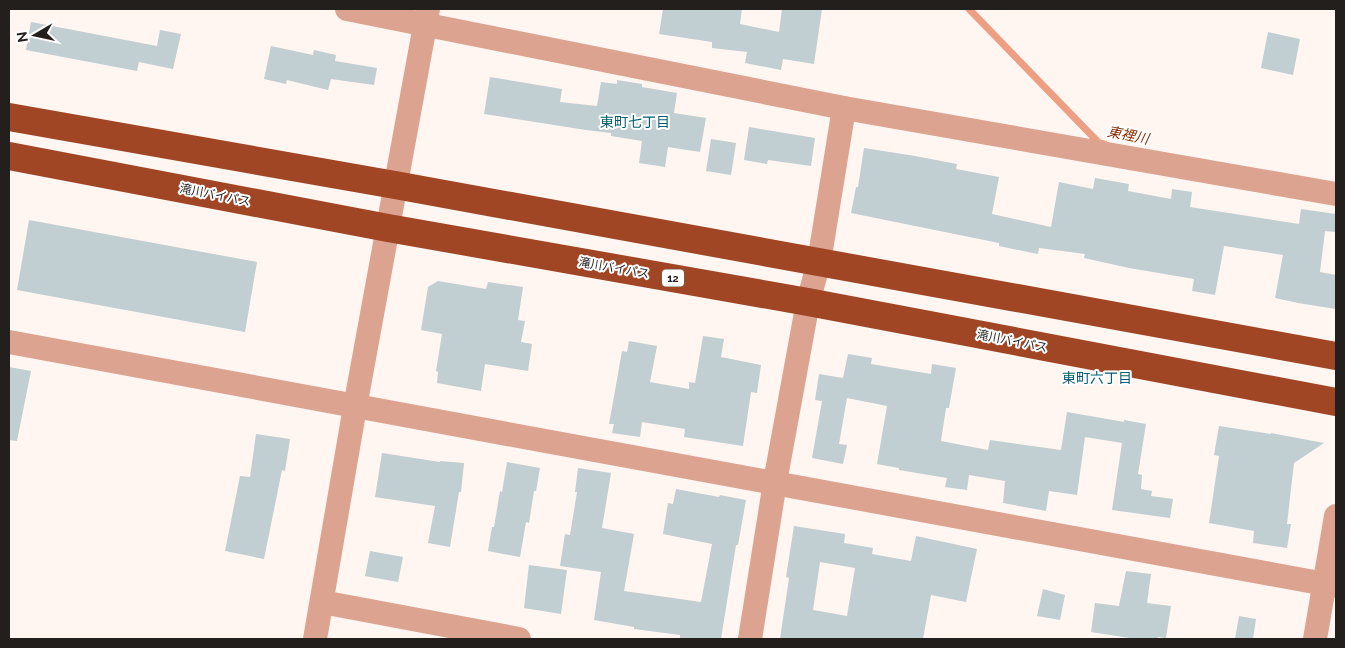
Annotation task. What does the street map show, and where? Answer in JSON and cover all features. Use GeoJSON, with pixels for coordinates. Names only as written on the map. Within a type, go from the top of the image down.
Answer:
{"type":"FeatureCollection","features":[{"type":"Feature","properties":{"kind":"highway"},"geometry":{"type":"LineString","coordinates":[[9,117],[396,185],[1336,356]]}},
{"type":"Feature","properties":{"kind":"highway","name":"滝川バイパス"},"geometry":{"type":"LineString","coordinates":[[9,156],[388,228],[808,302],[1336,402]]}},
{"type":"Feature","properties":{"kind":"street"},"geometry":{"type":"LineString","coordinates":[[347,9],[427,16],[844,108],[1336,194]]}},
{"type":"Feature","properties":{"kind":"street"},"geometry":{"type":"LineString","coordinates":[[315,639],[355,407],[427,16]]}},
{"type":"Feature","properties":{"kind":"street"},"geometry":{"type":"LineString","coordinates":[[750,639],[775,482],[808,302],[819,262],[844,108]]}},
{"type":"Feature","properties":{"kind":"street"},"geometry":{"type":"LineString","coordinates":[[9,342],[1330,585]]}},
{"type":"Feature","properties":{"kind":"street"},"geometry":{"type":"LineString","coordinates":[[1315,639],[1330,585],[1336,516]]}},
{"type":"Feature","properties":{"kind":"street"},"geometry":{"type":"LineString","coordinates":[[322,602],[519,639]]}},
{"type":"Feature","properties":{"kind":"building"},"geometry":{"type":"Polygon","coordinates":[[[663,9],[742,9],[740,24],[779,32],[782,9],[822,9],[814,64],[783,59],[781,70],[745,63],[747,52],[712,48],[712,42],[659,34],[663,9]]]}},
{"type":"Feature","properties":{"kind":"building"},"geometry":{"type":"Polygon","coordinates":[[[31,22],[157,46],[160,30],[181,34],[173,69],[139,62],[137,71],[26,50],[31,22]]]}},
{"type":"Feature","properties":{"kind":"building"},"geometry":{"type":"Polygon","coordinates":[[[1268,32],[1300,39],[1293,75],[1261,68],[1268,32]]]}},
{"type":"Feature","properties":{"kind":"building"},"geometry":{"type":"Polygon","coordinates":[[[271,46],[313,55],[314,50],[336,55],[335,61],[377,68],[374,85],[331,79],[328,90],[287,80],[286,84],[264,79],[271,46]]]}},
{"type":"Feature","properties":{"kind":"building"},"geometry":{"type":"Polygon","coordinates":[[[490,77],[562,89],[560,102],[597,106],[601,82],[617,84],[617,80],[642,84],[642,87],[677,93],[674,113],[706,118],[700,152],[668,147],[665,167],[639,163],[642,141],[611,136],[611,133],[484,114],[490,77]]]}},
{"type":"Feature","properties":{"kind":"building"},"geometry":{"type":"Polygon","coordinates":[[[749,127],[815,138],[811,166],[768,160],[767,164],[744,160],[749,127]]]}},
{"type":"Feature","properties":{"kind":"building"},"geometry":{"type":"Polygon","coordinates":[[[711,139],[736,143],[731,175],[706,171],[711,139]]]}},
{"type":"Feature","properties":{"kind":"building"},"geometry":{"type":"Polygon","coordinates":[[[864,148],[957,164],[956,169],[999,177],[992,214],[1051,227],[1059,182],[1093,189],[1095,178],[1129,184],[1128,191],[1171,199],[1172,189],[1192,192],[1190,207],[1299,224],[1301,209],[1336,214],[1336,232],[1325,231],[1320,272],[1336,275],[1336,309],[1275,298],[1283,255],[1224,246],[1215,295],[1192,291],[1194,279],[1084,258],[1085,254],[1039,248],[1038,254],[999,246],[999,243],[851,213],[856,187],[858,187],[864,148]]]}},
{"type":"Feature","properties":{"kind":"building"},"geometry":{"type":"Polygon","coordinates":[[[29,220],[257,262],[245,332],[17,290],[29,220]]]}},
{"type":"Feature","properties":{"kind":"building"},"geometry":{"type":"Polygon","coordinates":[[[438,281],[486,289],[488,282],[523,287],[518,320],[525,321],[521,342],[532,344],[528,371],[485,364],[481,391],[437,383],[438,372],[436,371],[442,334],[421,330],[428,287],[438,281]]]}},
{"type":"Feature","properties":{"kind":"building"},"geometry":{"type":"Polygon","coordinates":[[[703,336],[724,339],[721,357],[761,365],[757,393],[751,392],[743,446],[684,437],[685,429],[642,422],[640,437],[612,433],[614,424],[609,424],[622,351],[627,352],[629,341],[657,346],[650,382],[689,389],[689,382],[695,383],[703,336]]]}},
{"type":"Feature","properties":{"kind":"building"},"geometry":{"type":"Polygon","coordinates":[[[848,354],[872,358],[871,364],[931,374],[932,364],[956,368],[949,408],[946,408],[941,441],[988,450],[990,440],[1061,450],[1067,412],[1146,424],[1138,474],[1142,475],[1141,489],[1152,491],[1151,496],[1173,499],[1170,518],[1112,510],[1122,443],[1085,437],[1077,495],[1049,491],[1046,511],[1003,503],[1005,481],[969,475],[967,490],[945,487],[947,478],[899,470],[899,468],[877,464],[887,406],[847,398],[839,444],[847,445],[843,464],[812,458],[822,401],[815,400],[819,374],[843,378],[848,354]]]}},
{"type":"Feature","properties":{"kind":"building"},"geometry":{"type":"Polygon","coordinates":[[[9,367],[31,371],[17,441],[9,440],[9,367]]]}},
{"type":"Feature","properties":{"kind":"building"},"geometry":{"type":"Polygon","coordinates":[[[1219,426],[1324,443],[1294,463],[1287,524],[1291,524],[1287,548],[1253,543],[1254,531],[1209,523],[1219,456],[1214,455],[1219,426]]]}},
{"type":"Feature","properties":{"kind":"building"},"geometry":{"type":"Polygon","coordinates":[[[256,434],[290,439],[285,471],[282,470],[264,559],[225,551],[240,476],[250,477],[256,434]]]}},
{"type":"Feature","properties":{"kind":"building"},"geometry":{"type":"Polygon","coordinates":[[[382,453],[440,462],[464,463],[461,492],[459,492],[450,547],[428,543],[435,506],[375,497],[382,453]]]}},
{"type":"Feature","properties":{"kind":"building"},"geometry":{"type":"Polygon","coordinates":[[[507,462],[540,468],[529,523],[526,522],[520,557],[488,551],[507,462]]]}},
{"type":"Feature","properties":{"kind":"building"},"geometry":{"type":"Polygon","coordinates":[[[578,468],[611,473],[602,528],[634,534],[624,591],[701,602],[712,544],[663,534],[668,503],[673,504],[676,489],[746,500],[738,545],[736,545],[721,639],[680,639],[680,635],[634,629],[634,627],[594,620],[601,572],[560,566],[565,534],[570,535],[577,492],[575,492],[578,468]]]}},
{"type":"Feature","properties":{"kind":"building"},"geometry":{"type":"Polygon","coordinates":[[[794,526],[845,534],[844,543],[873,548],[872,554],[911,561],[916,536],[977,549],[966,602],[931,595],[923,639],[780,639],[789,578],[786,577],[794,526]],[[820,562],[813,610],[847,616],[855,568],[820,562]]]}},
{"type":"Feature","properties":{"kind":"building"},"geometry":{"type":"Polygon","coordinates":[[[370,551],[403,557],[398,582],[365,576],[370,551]]]}},
{"type":"Feature","properties":{"kind":"building"},"geometry":{"type":"Polygon","coordinates":[[[529,565],[567,570],[561,614],[524,608],[529,565]]]}},
{"type":"Feature","properties":{"kind":"building"},"geometry":{"type":"Polygon","coordinates":[[[1126,571],[1151,574],[1147,603],[1171,606],[1166,638],[1136,639],[1091,632],[1095,603],[1119,606],[1126,571]]]}},
{"type":"Feature","properties":{"kind":"building"},"geometry":{"type":"Polygon","coordinates":[[[1043,589],[1065,595],[1060,620],[1037,616],[1043,589]]]}},
{"type":"Feature","properties":{"kind":"building"},"geometry":{"type":"Polygon","coordinates":[[[1239,616],[1256,619],[1253,639],[1235,639],[1239,616]]]}},
{"type":"Feature","properties":{"kind":"waterway","name":"東裡川"},"geometry":{"type":"LineString","coordinates":[[969,9],[1099,143],[1104,144]]}},
{"type":"Feature","properties":{"kind":"district","name":"東町七丁目"},"geometry":{"type":"Point","coordinates":[635,122]}},
{"type":"Feature","properties":{"kind":"district","name":"東町六丁目"},"geometry":{"type":"Point","coordinates":[1097,378]}}]}
